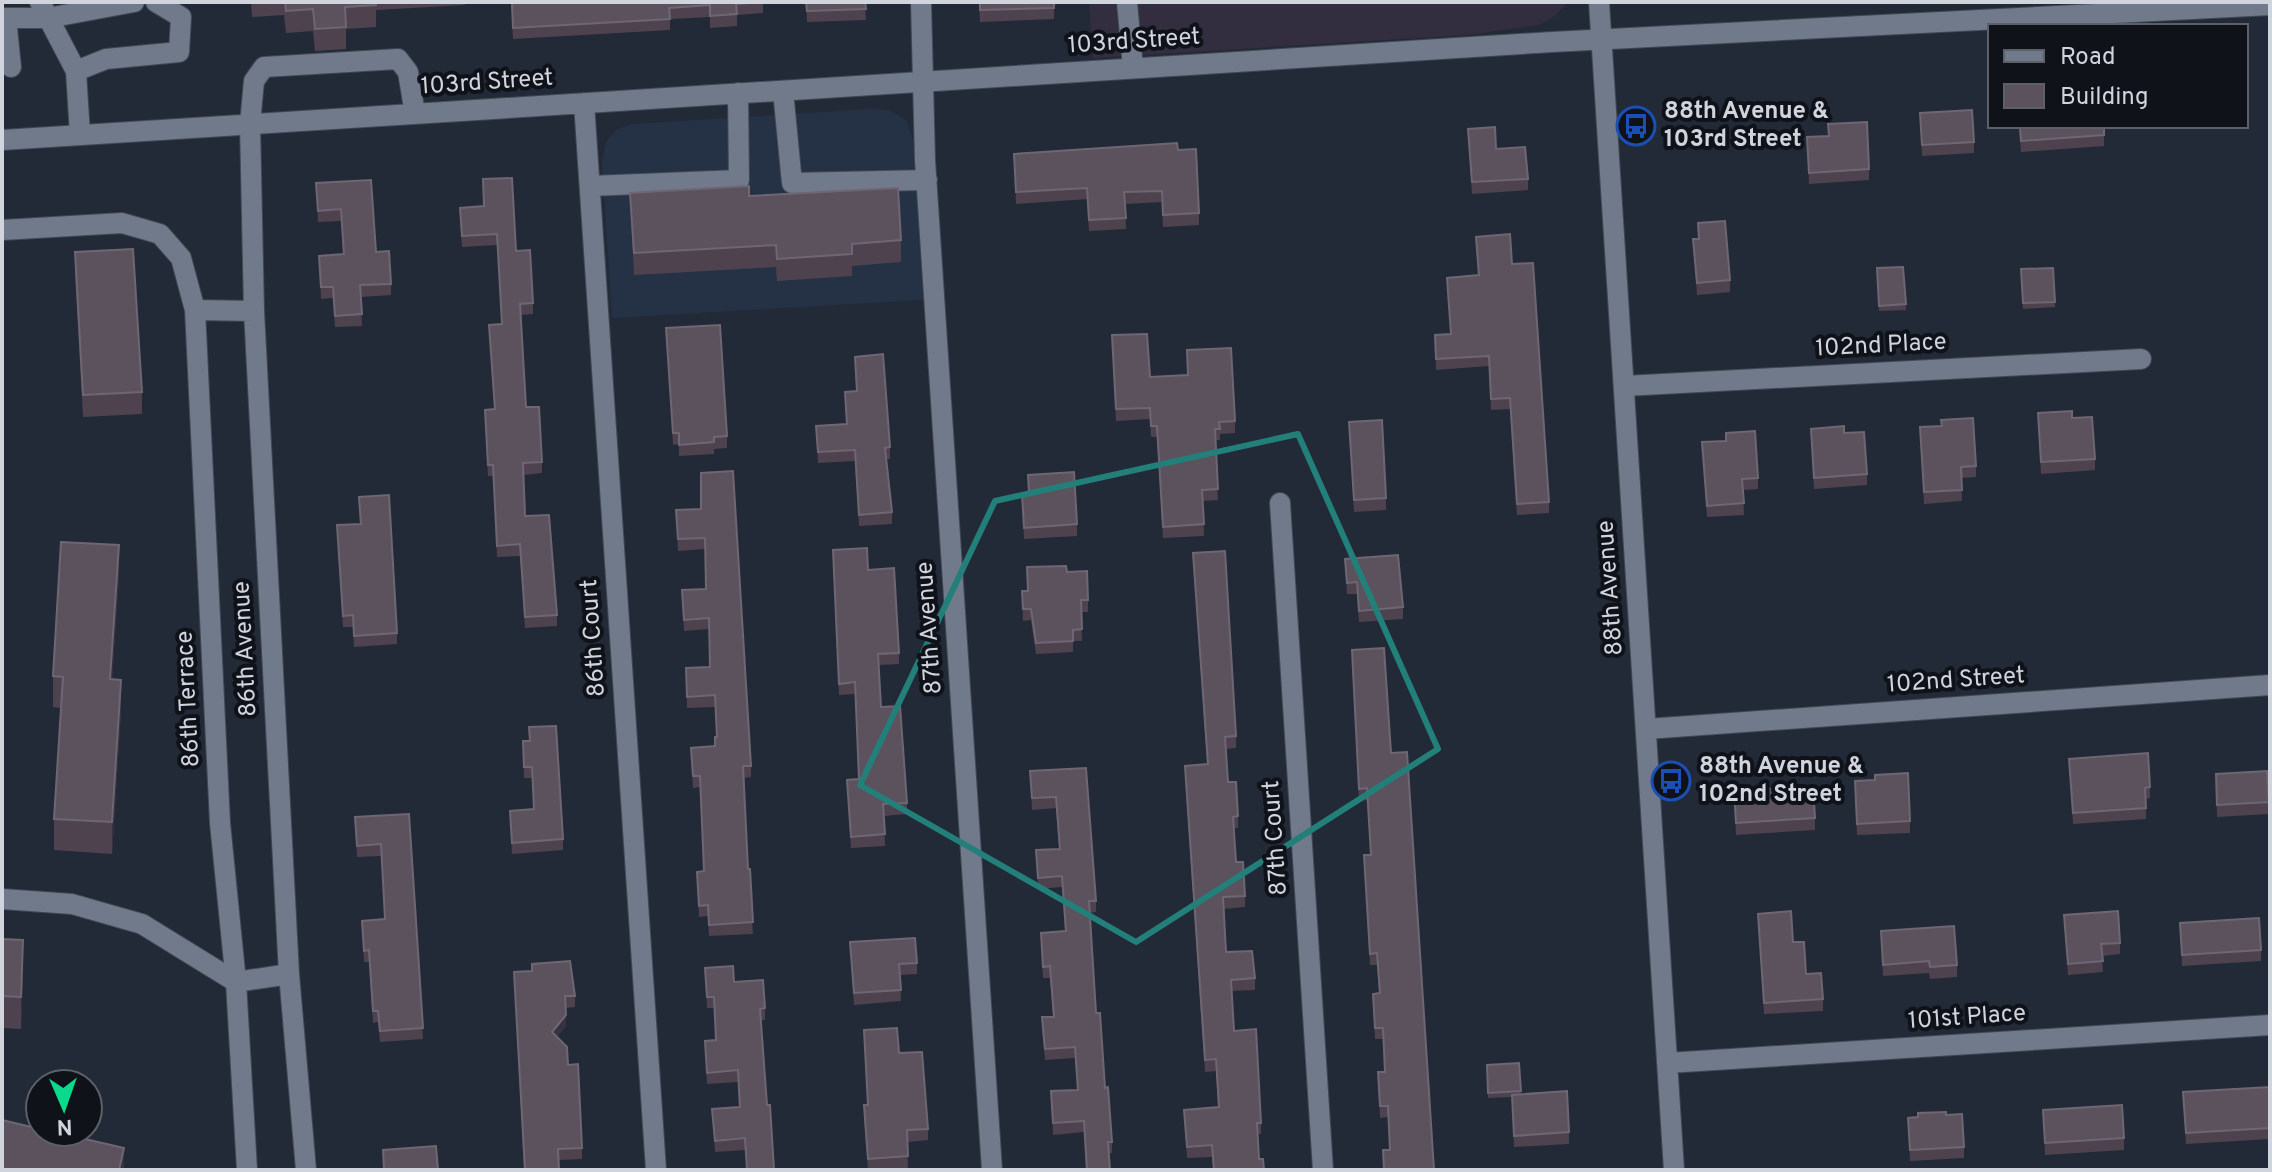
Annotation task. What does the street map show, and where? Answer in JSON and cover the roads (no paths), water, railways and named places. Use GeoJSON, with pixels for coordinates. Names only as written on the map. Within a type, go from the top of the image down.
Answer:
{"type":"FeatureCollection","features":[{"type":"Feature","properties":{"kind":"street"},"geometry":{"type":"LineString","coordinates":[[11,67],[6,18],[44,10],[134,2]]}},
{"type":"Feature","properties":{"kind":"street"},"geometry":{"type":"LineString","coordinates":[[76,71],[106,59],[179,52],[181,17],[156,2]]}},
{"type":"Feature","properties":{"kind":"street","name":"87th Avenue"},"geometry":{"type":"LineString","coordinates":[[921,2],[927,180],[992,1170]]}},
{"type":"Feature","properties":{"kind":"street"},"geometry":{"type":"LineString","coordinates":[[1127,2],[1133,68]]}},
{"type":"Feature","properties":{"kind":"street","name":"88th Avenue"},"geometry":{"type":"LineString","coordinates":[[1599,2],[1674,1170]]}},
{"type":"Feature","properties":{"kind":"street","name":"103rd Street"},"geometry":{"type":"LineString","coordinates":[[2,140],[1602,39],[2270,5]]}},
{"type":"Feature","properties":{"kind":"street"},"geometry":{"type":"LineString","coordinates":[[44,10],[76,71],[80,135]]}},
{"type":"Feature","properties":{"kind":"street","name":"86th Avenue"},"geometry":{"type":"LineString","coordinates":[[306,1170],[289,974],[254,311],[250,124],[254,81],[264,67],[398,59],[408,72],[415,114]]}},
{"type":"Feature","properties":{"kind":"street"},"geometry":{"type":"LineString","coordinates":[[783,91],[792,183],[927,180]]}},
{"type":"Feature","properties":{"kind":"street"},"geometry":{"type":"LineString","coordinates":[[590,186],[739,180],[738,93]]}},
{"type":"Feature","properties":{"kind":"street","name":"86th Court"},"geometry":{"type":"LineString","coordinates":[[584,103],[656,1170]]}},
{"type":"Feature","properties":{"kind":"street","name":"86th Terrace"},"geometry":{"type":"LineString","coordinates":[[2,230],[122,223],[160,234],[181,258],[195,310],[220,823],[236,982],[247,1170]]}},
{"type":"Feature","properties":{"kind":"street"},"geometry":{"type":"LineString","coordinates":[[195,310],[254,311]]}},
{"type":"Feature","properties":{"kind":"street","name":"102nd Place"},"geometry":{"type":"LineString","coordinates":[[1624,386],[2141,359]]}},
{"type":"Feature","properties":{"kind":"street","name":"87th Court"},"geometry":{"type":"LineString","coordinates":[[1280,503],[1323,1170]]}},
{"type":"Feature","properties":{"kind":"street","name":"102nd Street"},"geometry":{"type":"LineString","coordinates":[[1646,729],[2270,685]]}},
{"type":"Feature","properties":{"kind":"street"},"geometry":{"type":"LineString","coordinates":[[2,899],[72,904],[142,924],[236,982],[289,974]]}},
{"type":"Feature","properties":{"kind":"street","name":"101st Place"},"geometry":{"type":"LineString","coordinates":[[1667,1063],[2270,1025]]}},
{"type":"Feature","properties":{"kind":"place","name":"88th Avenue & 103rd Street"},"geometry":{"type":"Point","coordinates":[1636,126]}},
{"type":"Feature","properties":{"kind":"place","name":"88th Avenue & 102nd Street"},"geometry":{"type":"Point","coordinates":[1671,781]}}]}
